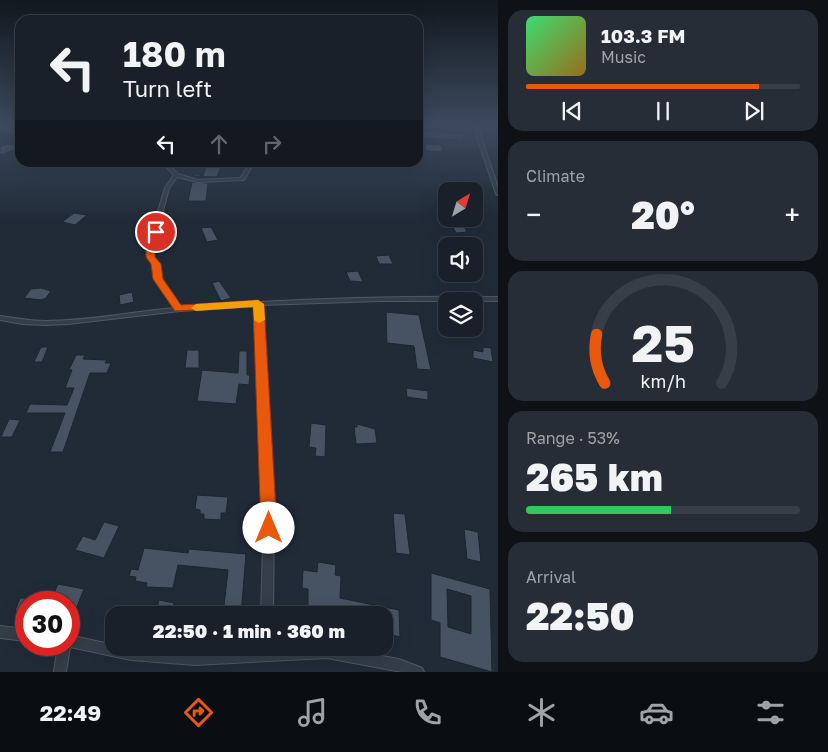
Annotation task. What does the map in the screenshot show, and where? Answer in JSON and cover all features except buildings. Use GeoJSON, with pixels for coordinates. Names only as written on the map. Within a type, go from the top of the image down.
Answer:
{"type":"FeatureCollection","features":[{"type":"Feature","properties":{"kind":"street"},"geometry":{"type":"LineString","coordinates":[[485,156],[498,194]]}},
{"type":"Feature","properties":{"kind":"street"},"geometry":{"type":"LineString","coordinates":[[169,167],[176,175],[198,181],[241,179],[249,167]]}},
{"type":"Feature","properties":{"kind":"street"},"geometry":{"type":"LineString","coordinates":[[176,175],[167,188],[150,248],[150,257],[156,264],[158,279],[178,309]]}},
{"type":"Feature","properties":{"kind":"street"},"geometry":{"type":"LineString","coordinates":[[0,318],[43,324],[178,309],[297,300],[498,299]]}},
{"type":"Feature","properties":{"kind":"street"},"geometry":{"type":"LineString","coordinates":[[258,304],[269,510],[267,606]]}},
{"type":"Feature","properties":{"kind":"street"},"geometry":{"type":"LineString","coordinates":[[0,632],[15,634]]}},
{"type":"Feature","properties":{"kind":"street"},"geometry":{"type":"LineString","coordinates":[[80,643],[105,649]]}},
{"type":"Feature","properties":{"kind":"street"},"geometry":{"type":"LineString","coordinates":[[60,672],[62,656]]}},
{"type":"Feature","properties":{"kind":"street"},"geometry":{"type":"LineString","coordinates":[[157,656],[195,659],[222,656]]}},
{"type":"Feature","properties":{"kind":"street"},"geometry":{"type":"LineString","coordinates":[[351,656],[399,664],[418,672]]}},
{"type":"Feature","properties":{"kind":"slow traffic"},"geometry":{"type":"LineString","coordinates":[[196,308],[258,304],[259,320]]}},
{"type":"Feature","properties":{"kind":"route"},"geometry":{"type":"LineString","coordinates":[[156,232],[150,248],[150,257],[156,264],[158,279],[178,309],[258,304],[269,528]]}}]}
